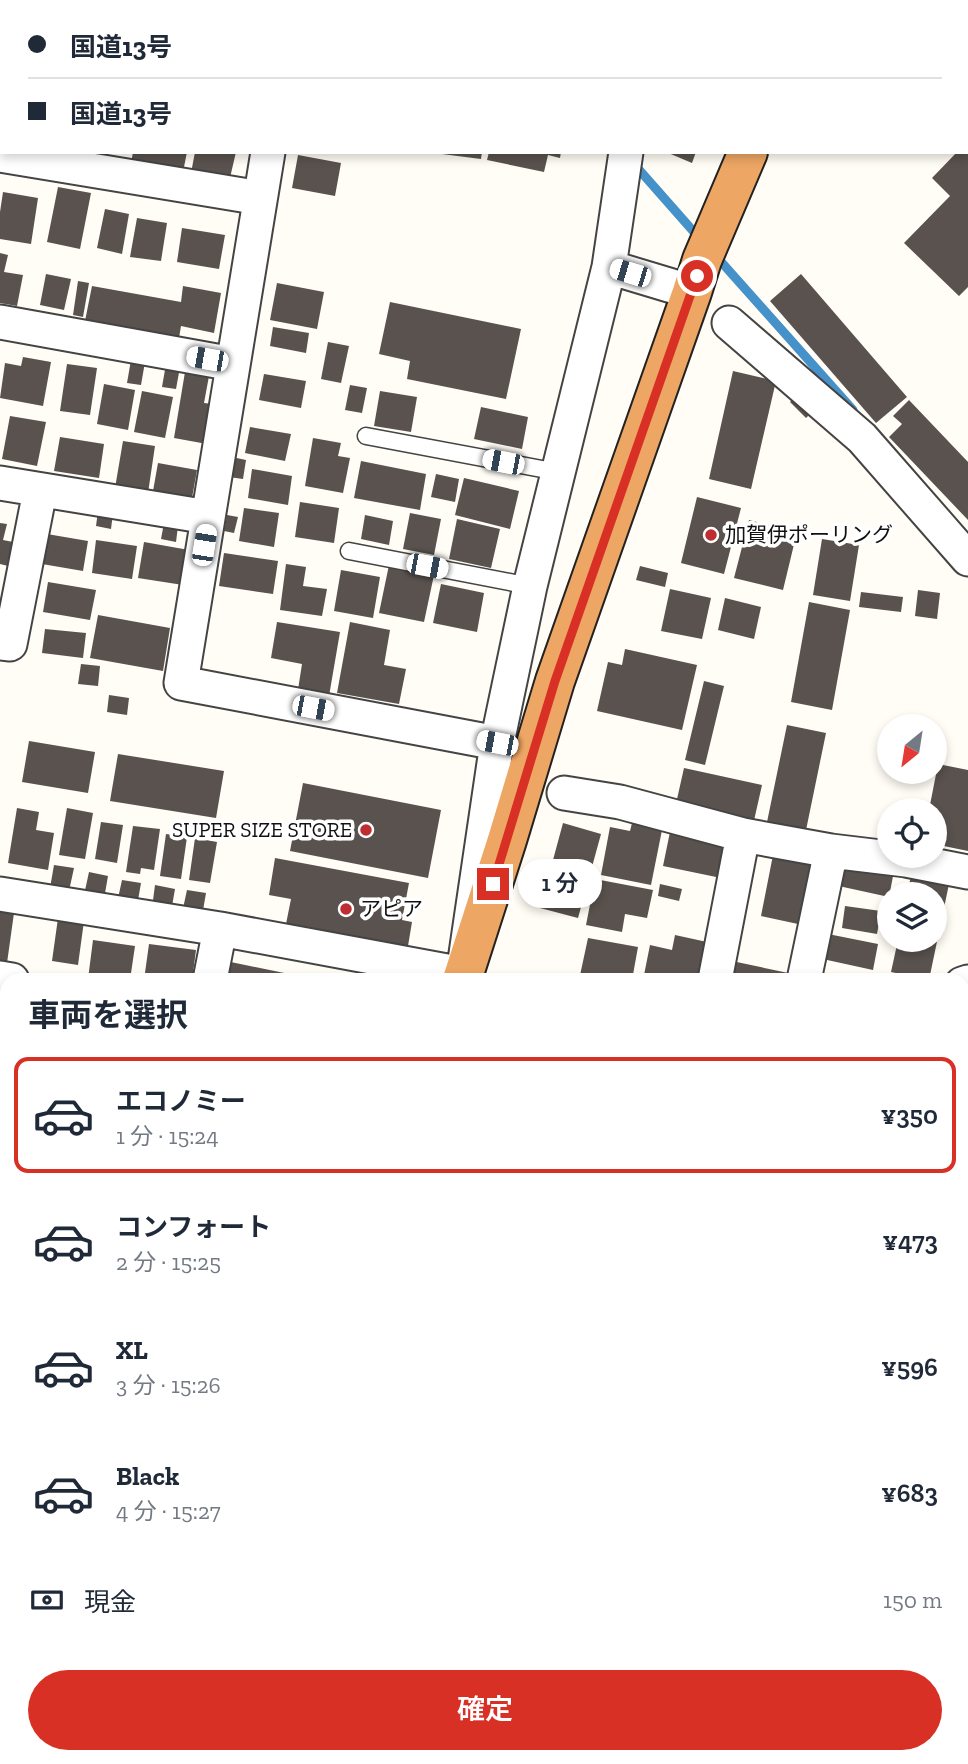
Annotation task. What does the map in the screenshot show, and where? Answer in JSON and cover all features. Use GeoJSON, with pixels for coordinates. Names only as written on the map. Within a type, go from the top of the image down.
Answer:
{"type":"FeatureCollection","features":[{"type":"Feature","properties":{"kind":"highway"},"geometry":{"type":"LineString","coordinates":[[464,973],[555,681],[703,261],[747,154]]}},
{"type":"Feature","properties":{"kind":"street"},"geometry":{"type":"LineString","coordinates":[[268,154],[181,683],[497,743]]}},
{"type":"Feature","properties":{"kind":"street"},"geometry":{"type":"LineString","coordinates":[[0,155],[108,162],[260,198]]}},
{"type":"Feature","properties":{"kind":"street"},"geometry":{"type":"LineString","coordinates":[[464,973],[497,743],[530,586],[609,267],[617,159]]}},
{"type":"Feature","properties":{"kind":"street"},"geometry":{"type":"LineString","coordinates":[[609,267],[703,261]]}},
{"type":"Feature","properties":{"kind":"street"},"geometry":{"type":"LineString","coordinates":[[0,322],[233,364]]}},
{"type":"Feature","properties":{"kind":"street"},"geometry":{"type":"LineString","coordinates":[[729,323],[862,438],[968,559]]}},
{"type":"Feature","properties":{"kind":"street"},"geometry":{"type":"LineString","coordinates":[[0,483],[208,517]]}},
{"type":"Feature","properties":{"kind":"street"},"geometry":{"type":"LineString","coordinates":[[0,643],[10,644],[40,491]]}},
{"type":"Feature","properties":{"kind":"street"},"geometry":{"type":"LineString","coordinates":[[564,793],[620,802],[743,835],[968,872]]}},
{"type":"Feature","properties":{"kind":"street"},"geometry":{"type":"LineString","coordinates":[[716,973],[743,835]]}},
{"type":"Feature","properties":{"kind":"street"},"geometry":{"type":"LineString","coordinates":[[805,973],[831,851]]}},
{"type":"Feature","properties":{"kind":"street"},"geometry":{"type":"LineString","coordinates":[[0,894],[220,929],[443,973]]}},
{"type":"Feature","properties":{"kind":"street"},"geometry":{"type":"LineString","coordinates":[[211,973],[220,929]]}},
{"type":"Feature","properties":{"kind":"lane"},"geometry":{"type":"LineString","coordinates":[[366,436],[558,472]]}},
{"type":"Feature","properties":{"kind":"lane"},"geometry":{"type":"LineString","coordinates":[[349,551],[530,586]]}},
{"type":"Feature","properties":{"kind":"building"},"geometry":{"type":"Polygon","coordinates":[[[133,154],[187,154],[183,172],[131,163],[133,154]]]}},
{"type":"Feature","properties":{"kind":"building"},"geometry":{"type":"Polygon","coordinates":[[[195,154],[236,154],[229,182],[191,173],[195,154]]]}},
{"type":"Feature","properties":{"kind":"building"},"geometry":{"type":"Polygon","coordinates":[[[442,154],[482,154],[481,159],[442,154]]]}},
{"type":"Feature","properties":{"kind":"building"},"geometry":{"type":"Polygon","coordinates":[[[488,154],[561,154],[560,158],[548,155],[544,172],[487,160],[488,154]]]}},
{"type":"Feature","properties":{"kind":"building"},"geometry":{"type":"Polygon","coordinates":[[[671,154],[695,154],[692,163],[671,154]]]}},
{"type":"Feature","properties":{"kind":"building"},"geometry":{"type":"Polygon","coordinates":[[[955,154],[968,154],[968,287],[959,296],[904,243],[950,196],[932,178],[955,154]]]}},
{"type":"Feature","properties":{"kind":"building"},"geometry":{"type":"Polygon","coordinates":[[[298,155],[341,163],[335,196],[292,188],[298,155]]]}},
{"type":"Feature","properties":{"kind":"building"},"geometry":{"type":"Polygon","coordinates":[[[58,187],[91,193],[80,249],[47,242],[58,187]]]}},
{"type":"Feature","properties":{"kind":"building"},"geometry":{"type":"Polygon","coordinates":[[[3,192],[38,198],[31,244],[0,239],[3,192]]]}},
{"type":"Feature","properties":{"kind":"building"},"geometry":{"type":"Polygon","coordinates":[[[105,209],[129,214],[122,254],[97,248],[105,209]]]}},
{"type":"Feature","properties":{"kind":"building"},"geometry":{"type":"Polygon","coordinates":[[[137,218],[167,223],[161,261],[130,257],[137,218]]]}},
{"type":"Feature","properties":{"kind":"building"},"geometry":{"type":"Polygon","coordinates":[[[182,228],[225,235],[219,269],[177,262],[182,228]]]}},
{"type":"Feature","properties":{"kind":"building"},"geometry":{"type":"Polygon","coordinates":[[[0,253],[8,255],[4,272],[23,275],[17,306],[0,303],[0,253]]]}},
{"type":"Feature","properties":{"kind":"building"},"geometry":{"type":"Polygon","coordinates":[[[46,274],[71,279],[64,310],[40,305],[46,274]]]}},
{"type":"Feature","properties":{"kind":"building"},"geometry":{"type":"Polygon","coordinates":[[[801,274],[907,397],[876,423],[770,301],[801,274]]]}},
{"type":"Feature","properties":{"kind":"building"},"geometry":{"type":"Polygon","coordinates":[[[78,281],[89,283],[83,317],[73,315],[78,281]]]}},
{"type":"Feature","properties":{"kind":"building"},"geometry":{"type":"Polygon","coordinates":[[[277,283],[324,292],[317,329],[270,320],[277,283]]]}},
{"type":"Feature","properties":{"kind":"building"},"geometry":{"type":"Polygon","coordinates":[[[92,286],[181,302],[183,286],[221,293],[214,333],[181,326],[179,338],[85,321],[92,286]]]}},
{"type":"Feature","properties":{"kind":"building"},"geometry":{"type":"Polygon","coordinates":[[[390,302],[521,329],[506,399],[407,379],[410,361],[379,354],[390,302]]]}},
{"type":"Feature","properties":{"kind":"building"},"geometry":{"type":"Polygon","coordinates":[[[273,327],[309,333],[306,353],[270,346],[273,327]]]}},
{"type":"Feature","properties":{"kind":"building"},"geometry":{"type":"Polygon","coordinates":[[[328,342],[349,346],[341,383],[321,379],[328,342]]]}},
{"type":"Feature","properties":{"kind":"building"},"geometry":{"type":"Polygon","coordinates":[[[23,357],[51,362],[43,406],[0,398],[5,363],[21,366],[23,357]]]}},
{"type":"Feature","properties":{"kind":"building"},"geometry":{"type":"Polygon","coordinates":[[[131,360],[145,362],[141,385],[127,383],[131,360]]]}},
{"type":"Feature","properties":{"kind":"building"},"geometry":{"type":"Polygon","coordinates":[[[67,364],[97,368],[90,415],[60,411],[67,364]]]}},
{"type":"Feature","properties":{"kind":"building"},"geometry":{"type":"Polygon","coordinates":[[[166,364],[180,367],[176,389],[162,387],[166,364]]]}},
{"type":"Feature","properties":{"kind":"building"},"geometry":{"type":"Polygon","coordinates":[[[733,371],[776,381],[751,489],[709,479],[733,371]]]}},
{"type":"Feature","properties":{"kind":"building"},"geometry":{"type":"Polygon","coordinates":[[[185,372],[209,376],[204,403],[213,404],[207,444],[174,438],[185,372]]]}},
{"type":"Feature","properties":{"kind":"building"},"geometry":{"type":"Polygon","coordinates":[[[264,374],[306,381],[301,408],[259,400],[264,374]]]}},
{"type":"Feature","properties":{"kind":"building"},"geometry":{"type":"Polygon","coordinates":[[[104,384],[135,390],[128,430],[97,424],[104,384]]]}},
{"type":"Feature","properties":{"kind":"building"},"geometry":{"type":"Polygon","coordinates":[[[350,385],[367,388],[362,413],[345,410],[350,385]]]}},
{"type":"Feature","properties":{"kind":"building"},"geometry":{"type":"Polygon","coordinates":[[[142,391],[173,397],[165,438],[134,432],[142,391]]]}},
{"type":"Feature","properties":{"kind":"building"},"geometry":{"type":"Polygon","coordinates":[[[380,391],[417,397],[411,432],[374,426],[380,391]]]}},
{"type":"Feature","properties":{"kind":"building"},"geometry":{"type":"Polygon","coordinates":[[[801,392],[816,408],[806,418],[790,402],[801,392]]]}},
{"type":"Feature","properties":{"kind":"building"},"geometry":{"type":"Polygon","coordinates":[[[909,400],[968,462],[968,520],[889,437],[902,424],[893,416],[909,400]]]}},
{"type":"Feature","properties":{"kind":"building"},"geometry":{"type":"Polygon","coordinates":[[[481,407],[528,417],[522,449],[474,439],[481,407]]]}},
{"type":"Feature","properties":{"kind":"building"},"geometry":{"type":"Polygon","coordinates":[[[10,416],[46,422],[37,466],[2,459],[10,416]]]}},
{"type":"Feature","properties":{"kind":"building"},"geometry":{"type":"Polygon","coordinates":[[[250,427],[291,434],[285,461],[245,453],[250,427]]]}},
{"type":"Feature","properties":{"kind":"building"},"geometry":{"type":"Polygon","coordinates":[[[60,437],[104,444],[99,478],[54,471],[60,437]]]}},
{"type":"Feature","properties":{"kind":"building"},"geometry":{"type":"Polygon","coordinates":[[[313,438],[341,443],[338,456],[350,458],[343,493],[305,486],[313,438]]]}},
{"type":"Feature","properties":{"kind":"building"},"geometry":{"type":"Polygon","coordinates":[[[123,441],[155,446],[148,493],[115,488],[123,441]]]}},
{"type":"Feature","properties":{"kind":"building"},"geometry":{"type":"Polygon","coordinates":[[[232,457],[246,460],[243,479],[229,477],[232,457]]]}},
{"type":"Feature","properties":{"kind":"building"},"geometry":{"type":"Polygon","coordinates":[[[361,461],[426,474],[420,510],[354,498],[361,461]]]}},
{"type":"Feature","properties":{"kind":"building"},"geometry":{"type":"Polygon","coordinates":[[[158,463],[197,470],[192,498],[153,491],[158,463]]]}},
{"type":"Feature","properties":{"kind":"building"},"geometry":{"type":"Polygon","coordinates":[[[252,469],[292,476],[288,505],[248,498],[252,469]]]}},
{"type":"Feature","properties":{"kind":"building"},"geometry":{"type":"Polygon","coordinates":[[[436,474],[459,479],[455,502],[431,497],[436,474]]]}},
{"type":"Feature","properties":{"kind":"building"},"geometry":{"type":"Polygon","coordinates":[[[464,478],[519,491],[510,529],[455,515],[464,478]]]}},
{"type":"Feature","properties":{"kind":"building","name":"加賀伊ポーリング"},"geometry":{"type":"Polygon","coordinates":[[[697,497],[741,508],[724,574],[681,563],[697,497]]]}},
{"type":"Feature","properties":{"kind":"building"},"geometry":{"type":"Polygon","coordinates":[[[300,502],[339,508],[334,543],[295,537],[300,502]]]}},
{"type":"Feature","properties":{"kind":"building"},"geometry":{"type":"Polygon","coordinates":[[[244,508],[279,513],[274,547],[239,541],[244,508]]]}},
{"type":"Feature","properties":{"kind":"building"},"geometry":{"type":"Polygon","coordinates":[[[98,511],[113,513],[111,529],[96,526],[98,511]]]}},
{"type":"Feature","properties":{"kind":"building"},"geometry":{"type":"Polygon","coordinates":[[[410,513],[441,519],[434,555],[403,549],[410,513]]]}},
{"type":"Feature","properties":{"kind":"building"},"geometry":{"type":"Polygon","coordinates":[[[227,515],[238,517],[234,533],[224,531],[227,515]]]}},
{"type":"Feature","properties":{"kind":"building"},"geometry":{"type":"Polygon","coordinates":[[[365,515],[393,521],[389,545],[361,539],[365,515]]]}},
{"type":"Feature","properties":{"kind":"building"},"geometry":{"type":"Polygon","coordinates":[[[457,519],[500,529],[491,568],[449,559],[457,519]]]}},
{"type":"Feature","properties":{"kind":"building"},"geometry":{"type":"Polygon","coordinates":[[[749,520],[797,532],[783,590],[734,578],[749,520]]]}},
{"type":"Feature","properties":{"kind":"building"},"geometry":{"type":"Polygon","coordinates":[[[0,523],[7,524],[3,540],[13,542],[8,566],[0,564],[0,523]]]}},
{"type":"Feature","properties":{"kind":"building"},"geometry":{"type":"Polygon","coordinates":[[[164,523],[178,526],[176,542],[161,539],[164,523]]]}},
{"type":"Feature","properties":{"kind":"building"},"geometry":{"type":"Polygon","coordinates":[[[47,534],[88,541],[83,571],[42,564],[47,534]]]}},
{"type":"Feature","properties":{"kind":"building"},"geometry":{"type":"Polygon","coordinates":[[[822,539],[859,545],[850,601],[813,595],[822,539]]]}},
{"type":"Feature","properties":{"kind":"building"},"geometry":{"type":"Polygon","coordinates":[[[96,540],[137,546],[132,579],[92,573],[96,540]]]}},
{"type":"Feature","properties":{"kind":"building"},"geometry":{"type":"Polygon","coordinates":[[[144,542],[189,550],[183,585],[138,578],[144,542]]]}},
{"type":"Feature","properties":{"kind":"building"},"geometry":{"type":"Polygon","coordinates":[[[224,553],[278,561],[273,594],[219,586],[224,553]]]}},
{"type":"Feature","properties":{"kind":"building"},"geometry":{"type":"Polygon","coordinates":[[[286,564],[306,567],[303,586],[327,589],[322,616],[280,610],[286,564]]]}},
{"type":"Feature","properties":{"kind":"building"},"geometry":{"type":"Polygon","coordinates":[[[389,565],[434,575],[424,622],[379,613],[389,565]]]}},
{"type":"Feature","properties":{"kind":"building"},"geometry":{"type":"Polygon","coordinates":[[[640,566],[668,573],[665,587],[636,580],[640,566]]]}},
{"type":"Feature","properties":{"kind":"building"},"geometry":{"type":"Polygon","coordinates":[[[341,570],[380,577],[373,618],[334,611],[341,570]]]}},
{"type":"Feature","properties":{"kind":"building"},"geometry":{"type":"Polygon","coordinates":[[[48,582],[96,590],[90,620],[43,612],[48,582]]]}},
{"type":"Feature","properties":{"kind":"building"},"geometry":{"type":"Polygon","coordinates":[[[441,584],[484,593],[477,632],[433,623],[441,584]]]}},
{"type":"Feature","properties":{"kind":"building"},"geometry":{"type":"Polygon","coordinates":[[[670,589],[711,598],[702,639],[661,631],[670,589]]]}},
{"type":"Feature","properties":{"kind":"building"},"geometry":{"type":"Polygon","coordinates":[[[918,590],[940,593],[937,619],[915,616],[918,590]]]}},
{"type":"Feature","properties":{"kind":"building"},"geometry":{"type":"Polygon","coordinates":[[[861,592],[903,597],[901,612],[859,607],[861,592]]]}},
{"type":"Feature","properties":{"kind":"building"},"geometry":{"type":"Polygon","coordinates":[[[725,598],[761,607],[754,639],[718,630],[725,598]]]}},
{"type":"Feature","properties":{"kind":"building"},"geometry":{"type":"Polygon","coordinates":[[[809,602],[850,610],[832,710],[791,702],[809,602]]]}},
{"type":"Feature","properties":{"kind":"building"},"geometry":{"type":"Polygon","coordinates":[[[98,615],[170,628],[163,671],[90,658],[98,615]]]}},
{"type":"Feature","properties":{"kind":"building"},"geometry":{"type":"Polygon","coordinates":[[[277,622],[340,632],[328,702],[297,696],[302,664],[271,658],[277,622]]]}},
{"type":"Feature","properties":{"kind":"building"},"geometry":{"type":"Polygon","coordinates":[[[350,622],[390,630],[384,665],[406,669],[399,704],[337,693],[350,622]]]}},
{"type":"Feature","properties":{"kind":"building"},"geometry":{"type":"Polygon","coordinates":[[[45,629],[86,633],[83,658],[42,653],[45,629]]]}},
{"type":"Feature","properties":{"kind":"building"},"geometry":{"type":"Polygon","coordinates":[[[625,649],[697,665],[682,730],[597,711],[608,662],[622,665],[625,649]]]}},
{"type":"Feature","properties":{"kind":"building"},"geometry":{"type":"Polygon","coordinates":[[[81,664],[100,666],[98,686],[78,684],[81,664]]]}},
{"type":"Feature","properties":{"kind":"building"},"geometry":{"type":"Polygon","coordinates":[[[704,681],[724,686],[705,765],[685,760],[704,681]]]}},
{"type":"Feature","properties":{"kind":"building"},"geometry":{"type":"Polygon","coordinates":[[[109,695],[129,698],[127,715],[107,712],[109,695]]]}},
{"type":"Feature","properties":{"kind":"building"},"geometry":{"type":"Polygon","coordinates":[[[787,725],[826,733],[805,835],[766,827],[787,725]]]}},
{"type":"Feature","properties":{"kind":"building"},"geometry":{"type":"Polygon","coordinates":[[[29,741],[95,752],[88,793],[22,782],[29,741]]]}},
{"type":"Feature","properties":{"kind":"building"},"geometry":{"type":"Polygon","coordinates":[[[118,754],[224,771],[216,818],[110,801],[118,754]]]}},
{"type":"Feature","properties":{"kind":"building"},"geometry":{"type":"Polygon","coordinates":[[[947,766],[968,770],[968,851],[947,847],[947,798],[931,798],[934,784],[947,784],[947,766]]]}},
{"type":"Feature","properties":{"kind":"building"},"geometry":{"type":"Polygon","coordinates":[[[684,768],[762,785],[753,825],[675,808],[684,768]]]}},
{"type":"Feature","properties":{"kind":"building","name":"SUPER SIZE STORE"},"geometry":{"type":"Polygon","coordinates":[[[303,783],[441,810],[428,878],[290,851],[303,783]]]}},
{"type":"Feature","properties":{"kind":"building"},"geometry":{"type":"Polygon","coordinates":[[[17,808],[39,812],[36,830],[54,833],[48,870],[8,863],[17,808]]]}},
{"type":"Feature","properties":{"kind":"building"},"geometry":{"type":"Polygon","coordinates":[[[67,808],[93,813],[85,859],[59,855],[67,808]]]}},
{"type":"Feature","properties":{"kind":"building"},"geometry":{"type":"Polygon","coordinates":[[[633,819],[663,825],[651,885],[601,875],[610,827],[630,831],[633,819]]]}},
{"type":"Feature","properties":{"kind":"building"},"geometry":{"type":"Polygon","coordinates":[[[101,822],[123,825],[117,863],[95,859],[101,822]]]}},
{"type":"Feature","properties":{"kind":"building"},"geometry":{"type":"Polygon","coordinates":[[[563,823],[601,834],[578,918],[540,908],[563,823]]]}},
{"type":"Feature","properties":{"kind":"building"},"geometry":{"type":"Polygon","coordinates":[[[133,826],[160,829],[154,870],[141,868],[140,874],[126,872],[133,826]]]}},
{"type":"Feature","properties":{"kind":"building"},"geometry":{"type":"Polygon","coordinates":[[[670,832],[728,844],[721,878],[663,866],[670,832]]]}},
{"type":"Feature","properties":{"kind":"building"},"geometry":{"type":"Polygon","coordinates":[[[166,834],[187,837],[181,879],[160,876],[166,834]]]}},
{"type":"Feature","properties":{"kind":"building"},"geometry":{"type":"Polygon","coordinates":[[[195,838],[217,842],[210,883],[189,880],[195,838]]]}},
{"type":"Feature","properties":{"kind":"building"},"geometry":{"type":"Polygon","coordinates":[[[773,855],[810,863],[798,924],[761,916],[773,855]]]}},
{"type":"Feature","properties":{"kind":"building","name":"アピア"},"geometry":{"type":"Polygon","coordinates":[[[275,858],[409,883],[402,920],[412,922],[407,952],[285,929],[291,899],[269,895],[275,858]]]}},
{"type":"Feature","properties":{"kind":"building"},"geometry":{"type":"Polygon","coordinates":[[[839,859],[894,871],[892,882],[877,882],[877,894],[834,885],[839,859]]]}},
{"type":"Feature","properties":{"kind":"building"},"geometry":{"type":"Polygon","coordinates":[[[54,865],[74,868],[69,891],[50,888],[54,865]]]}},
{"type":"Feature","properties":{"kind":"building"},"geometry":{"type":"Polygon","coordinates":[[[89,872],[108,876],[104,899],[84,895],[89,872]]]}},
{"type":"Feature","properties":{"kind":"building"},"geometry":{"type":"Polygon","coordinates":[[[911,876],[940,882],[910,882],[911,876]]]}},
{"type":"Feature","properties":{"kind":"building"},"geometry":{"type":"Polygon","coordinates":[[[595,879],[653,890],[647,918],[625,914],[622,932],[586,925],[595,879]]]}},
{"type":"Feature","properties":{"kind":"building"},"geometry":{"type":"Polygon","coordinates":[[[122,880],[141,883],[137,906],[117,903],[122,880]]]}},
{"type":"Feature","properties":{"kind":"building"},"geometry":{"type":"Polygon","coordinates":[[[660,884],[682,889],[679,901],[658,896],[660,884]]]}},
{"type":"Feature","properties":{"kind":"building"},"geometry":{"type":"Polygon","coordinates":[[[155,885],[175,889],[171,912],[152,908],[155,885]]]}},
{"type":"Feature","properties":{"kind":"building"},"geometry":{"type":"Polygon","coordinates":[[[187,890],[206,893],[202,916],[182,913],[187,890]]]}},
{"type":"Feature","properties":{"kind":"building"},"geometry":{"type":"Polygon","coordinates":[[[845,906],[877,910],[877,934],[842,928],[845,906]]]}},
{"type":"Feature","properties":{"kind":"building"},"geometry":{"type":"Polygon","coordinates":[[[0,911],[14,913],[7,963],[0,962],[0,911]]]}},
{"type":"Feature","properties":{"kind":"building"},"geometry":{"type":"Polygon","coordinates":[[[58,918],[84,921],[78,965],[52,961],[58,918]]]}},
{"type":"Feature","properties":{"kind":"building"},"geometry":{"type":"Polygon","coordinates":[[[823,933],[877,944],[873,970],[818,958],[823,933]]]}},
{"type":"Feature","properties":{"kind":"building"},"geometry":{"type":"Polygon","coordinates":[[[675,935],[707,942],[700,973],[644,973],[650,945],[672,950],[675,935]]]}},
{"type":"Feature","properties":{"kind":"building"},"geometry":{"type":"Polygon","coordinates":[[[588,938],[638,947],[633,973],[580,973],[588,938]]]}},
{"type":"Feature","properties":{"kind":"building"},"geometry":{"type":"Polygon","coordinates":[[[93,940],[135,946],[131,973],[89,973],[93,940]]]}},
{"type":"Feature","properties":{"kind":"building"},"geometry":{"type":"Polygon","coordinates":[[[149,944],[196,950],[193,973],[145,973],[149,944]]]}},
{"type":"Feature","properties":{"kind":"building"},"geometry":{"type":"Polygon","coordinates":[[[895,952],[935,952],[930,973],[891,972],[895,952]]]}},
{"type":"Feature","properties":{"kind":"building"},"geometry":{"type":"Polygon","coordinates":[[[221,960],[284,973],[218,973],[221,960]]]}},
{"type":"Feature","properties":{"kind":"building"},"geometry":{"type":"Polygon","coordinates":[[[732,961],[788,973],[729,973],[732,961]]]}},
{"type":"Feature","properties":{"kind":"waterway"},"geometry":{"type":"LineString","coordinates":[[634,164],[701,240]]}},
{"type":"Feature","properties":{"kind":"waterway"},"geometry":{"type":"LineString","coordinates":[[715,255],[853,410]]}},
{"type":"Feature","properties":{"kind":"place","name":"加賀伊ポーリング"},"geometry":{"type":"Point","coordinates":[711,535]}},
{"type":"Feature","properties":{"kind":"place","name":"SUPER SIZE STORE"},"geometry":{"type":"Point","coordinates":[366,830]}},
{"type":"Feature","properties":{"kind":"place","name":"アピア"},"geometry":{"type":"Point","coordinates":[346,909]}},
{"type":"Feature","properties":{"kind":"route"},"geometry":{"type":"LineString","coordinates":[[493,884],[555,681],[697,276]]}}]}
